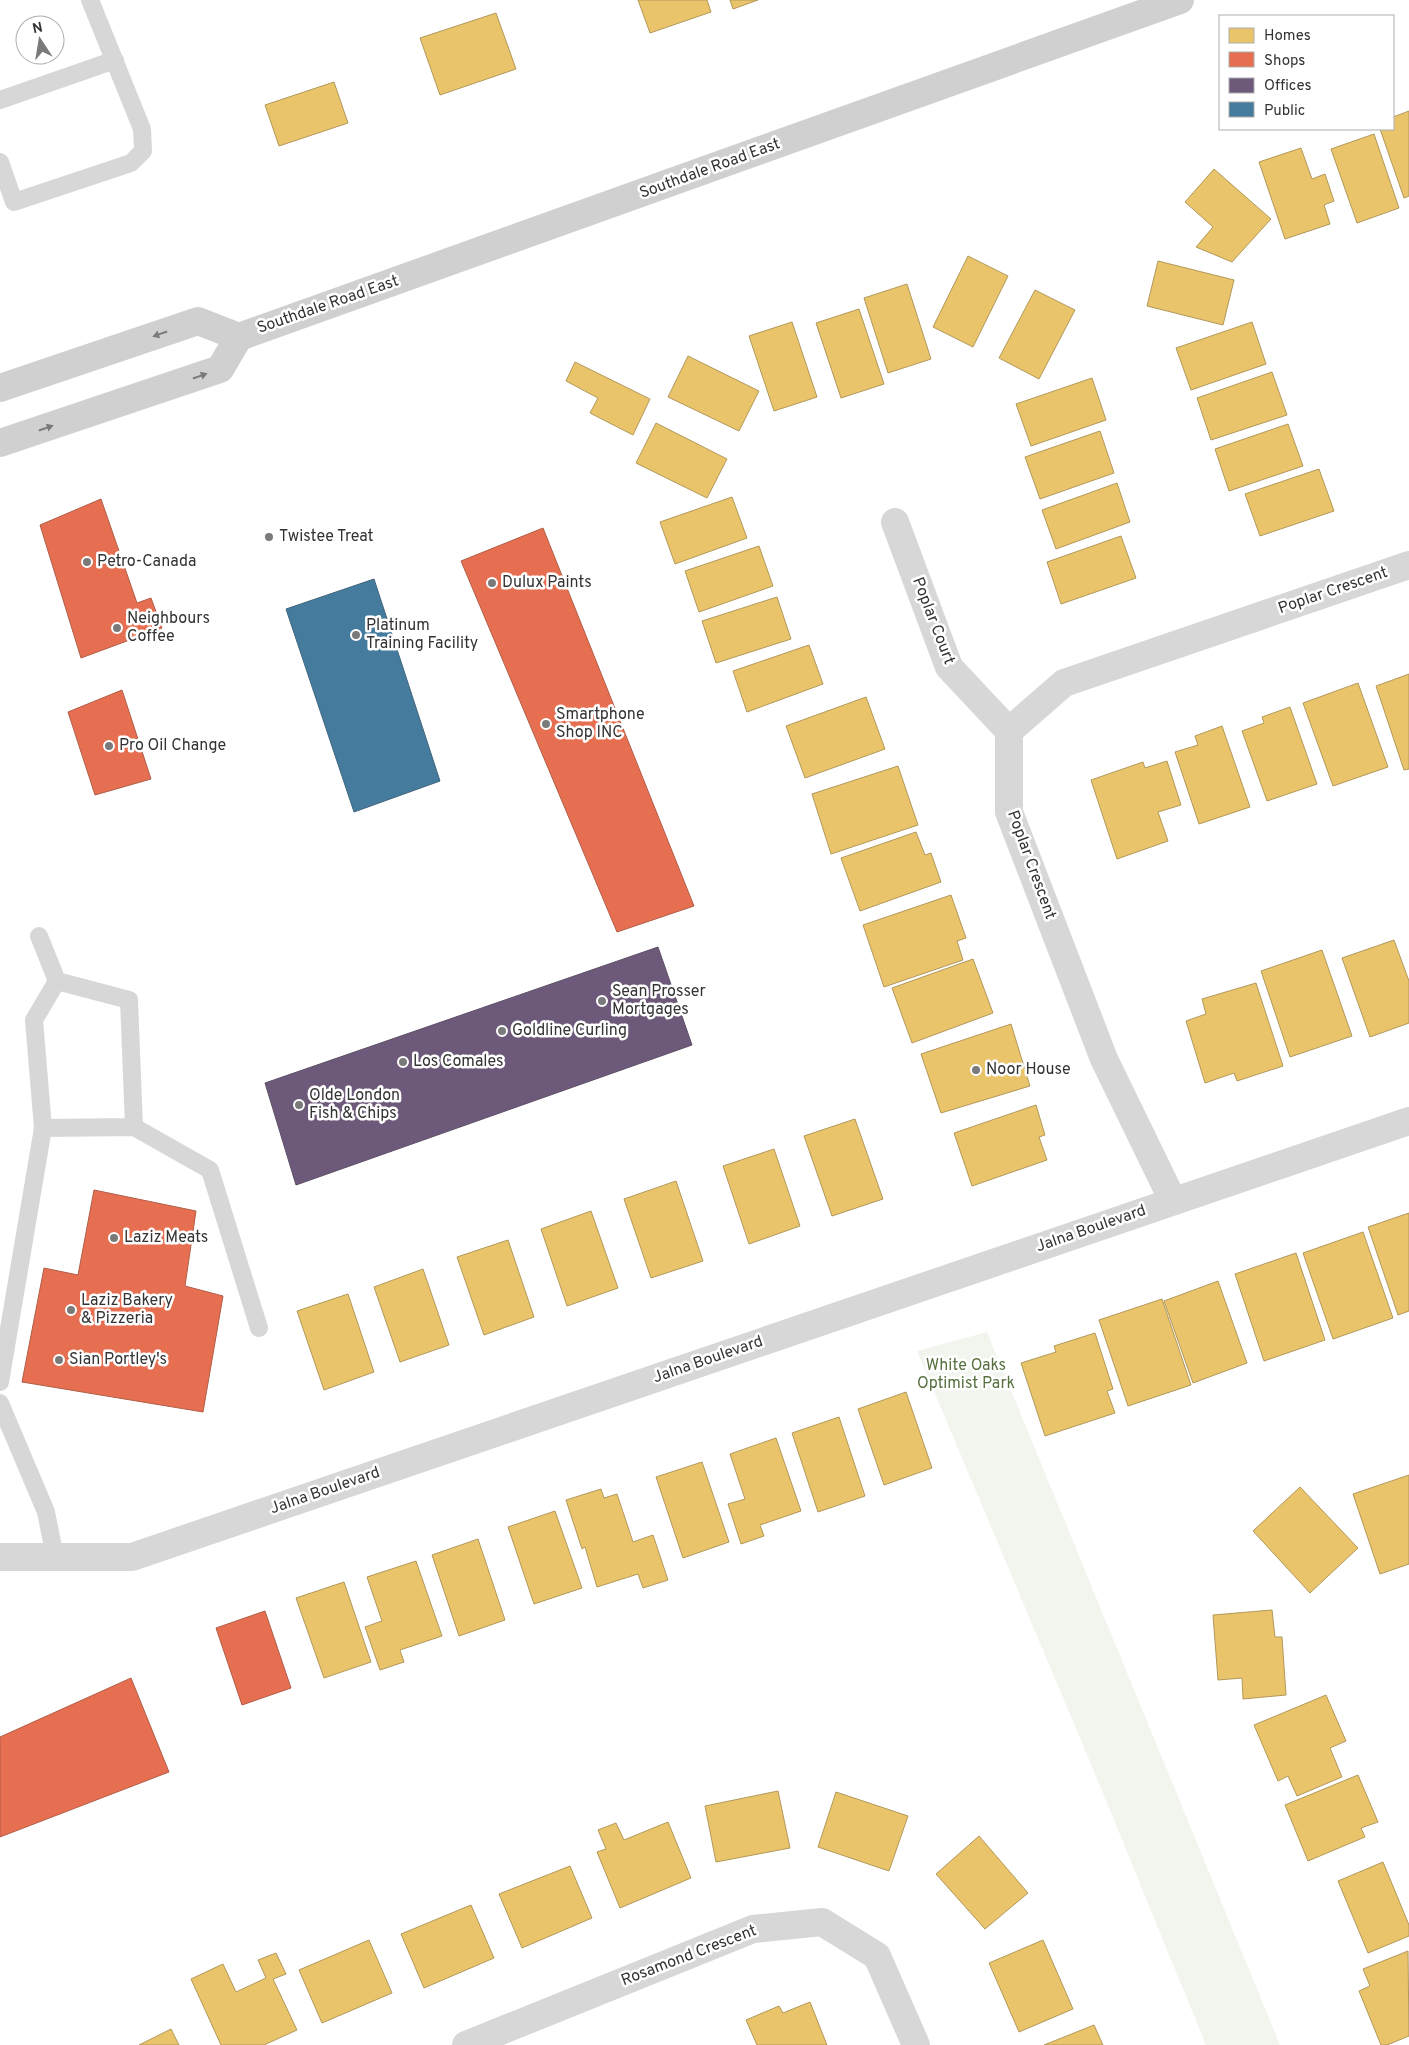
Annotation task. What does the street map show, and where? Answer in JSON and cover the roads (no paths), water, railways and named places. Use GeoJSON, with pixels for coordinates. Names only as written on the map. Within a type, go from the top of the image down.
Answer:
{"type":"FeatureCollection","features":[{"type":"Feature","properties":{"kind":"main road","name":"Southdale Road East"},"geometry":{"type":"LineString","coordinates":[[0,444],[220,369],[239,337],[1168,2]]}},
{"type":"Feature","properties":{"kind":"main road","name":"Southdale Road East"},"geometry":{"type":"LineString","coordinates":[[0,388],[198,321],[239,337]]}},
{"type":"Feature","properties":{"kind":"street","name":"Poplar Court"},"geometry":{"type":"LineString","coordinates":[[895,522],[949,667],[1010,731]]}},
{"type":"Feature","properties":{"kind":"street","name":"Poplar Crescent"},"geometry":{"type":"LineString","coordinates":[[1173,1201],[1104,1058],[1009,812],[1010,731],[1064,682],[1409,565]]}},
{"type":"Feature","properties":{"kind":"street","name":"Jalna Boulevard"},"geometry":{"type":"LineString","coordinates":[[0,1557],[132,1557],[1409,1122]]}},
{"type":"Feature","properties":{"kind":"street","name":"Rosamond Crescent"},"geometry":{"type":"LineString","coordinates":[[466,2045],[753,1929],[822,1922],[877,1956],[916,2045]]}},
{"type":"Feature","properties":{"kind":"lane"},"geometry":{"type":"LineString","coordinates":[[0,162],[14,202],[131,163],[143,150],[142,130],[90,0]]}},
{"type":"Feature","properties":{"kind":"lane"},"geometry":{"type":"LineString","coordinates":[[0,100],[115,60]]}},
{"type":"Feature","properties":{"kind":"lane"},"geometry":{"type":"LineString","coordinates":[[39,936],[56,982]]}},
{"type":"Feature","properties":{"kind":"lane"},"geometry":{"type":"LineString","coordinates":[[56,982],[129,1000],[134,1127]]}},
{"type":"Feature","properties":{"kind":"lane"},"geometry":{"type":"LineString","coordinates":[[0,1382],[43,1128],[34,1020],[56,982]]}},
{"type":"Feature","properties":{"kind":"lane"},"geometry":{"type":"LineString","coordinates":[[43,1128],[134,1127],[210,1170],[260,1328]]}},
{"type":"Feature","properties":{"kind":"lane"},"geometry":{"type":"LineString","coordinates":[[0,1403],[46,1512],[55,1557]]}},
{"type":"Feature","properties":{"kind":"place","name":"Twistee Treat"},"geometry":{"type":"Point","coordinates":[269,537]}},
{"type":"Feature","properties":{"kind":"place","name":"Petro-Canada"},"geometry":{"type":"Point","coordinates":[87,562]}},
{"type":"Feature","properties":{"kind":"place","name":"Dulux Paints"},"geometry":{"type":"Point","coordinates":[492,583]}},
{"type":"Feature","properties":{"kind":"place","name":"Neighbours Coffee"},"geometry":{"type":"Point","coordinates":[117,628]}},
{"type":"Feature","properties":{"kind":"place","name":"Platinum Training Facility"},"geometry":{"type":"Point","coordinates":[356,635]}},
{"type":"Feature","properties":{"kind":"place","name":"Smartphone Shop INC"},"geometry":{"type":"Point","coordinates":[546,724]}},
{"type":"Feature","properties":{"kind":"place","name":"Pro Oil Change"},"geometry":{"type":"Point","coordinates":[109,746]}},
{"type":"Feature","properties":{"kind":"place","name":"Sean Prosser Mortgages"},"geometry":{"type":"Point","coordinates":[602,1001]}},
{"type":"Feature","properties":{"kind":"place","name":"Goldline Curling"},"geometry":{"type":"Point","coordinates":[502,1031]}},
{"type":"Feature","properties":{"kind":"place","name":"Los Comales"},"geometry":{"type":"Point","coordinates":[403,1062]}},
{"type":"Feature","properties":{"kind":"place","name":"Noor House"},"geometry":{"type":"Point","coordinates":[976,1070]}},
{"type":"Feature","properties":{"kind":"place","name":"Olde London Fish & Chips"},"geometry":{"type":"Point","coordinates":[299,1105]}},
{"type":"Feature","properties":{"kind":"place","name":"Laziz Meats"},"geometry":{"type":"Point","coordinates":[114,1238]}},
{"type":"Feature","properties":{"kind":"place","name":"Laziz Bakery & Pizzeria"},"geometry":{"type":"Point","coordinates":[71,1310]}},
{"type":"Feature","properties":{"kind":"place","name":"Sian Portley's"},"geometry":{"type":"Point","coordinates":[59,1360]}},
{"type":"Feature","properties":{"kind":"park label","name":"White Oaks Optimist Park"},"geometry":{"type":"Point","coordinates":[966,1375]}}]}
